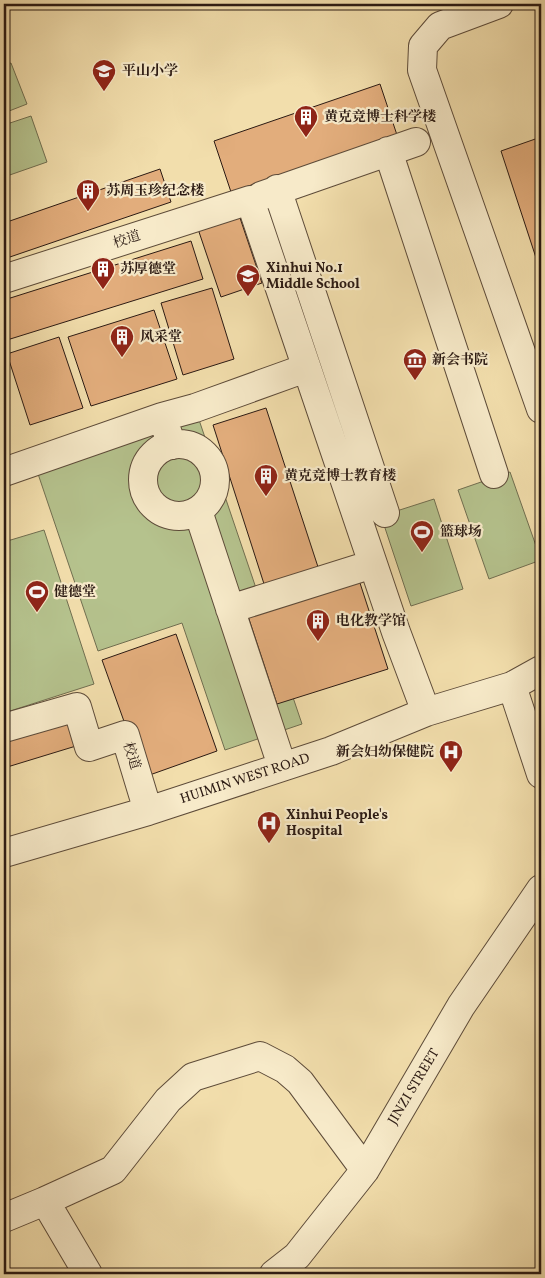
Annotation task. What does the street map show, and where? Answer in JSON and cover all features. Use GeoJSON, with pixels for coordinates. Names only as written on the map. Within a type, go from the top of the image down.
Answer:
{"type":"FeatureCollection","features":[{"type":"Feature","properties":{"kind":"street"},"geometry":{"type":"LineString","coordinates":[[499,4],[440,26],[423,46],[422,70],[541,409]]}},
{"type":"Feature","properties":{"kind":"street","name":"校道"},"geometry":{"type":"LineString","coordinates":[[4,279],[250,200],[416,142]]}},
{"type":"Feature","properties":{"kind":"street"},"geometry":{"type":"LineString","coordinates":[[388,151],[494,474]]}},
{"type":"Feature","properties":{"kind":"street"},"geometry":{"type":"LineString","coordinates":[[277,189],[385,513]]}},
{"type":"Feature","properties":{"kind":"street"},"geometry":{"type":"LineString","coordinates":[[250,200],[373,564],[422,700]]}},
{"type":"Feature","properties":{"kind":"street"},"geometry":{"type":"LineString","coordinates":[[6,464],[195,408],[306,368]]}},
{"type":"Feature","properties":{"kind":"street"},"geometry":{"type":"LineString","coordinates":[[162,417],[172,445]]}},
{"type":"Feature","properties":{"kind":"street"},"geometry":{"type":"LineString","coordinates":[[185,444],[196,448],[206,456],[213,468],[215,480],[213,492],[207,503],[198,511],[187,516],[165,514],[151,504],[143,489],[142,478],[145,467],[151,457],[161,449],[172,445],[185,444]]}},
{"type":"Feature","properties":{"kind":"street"},"geometry":{"type":"LineString","coordinates":[[198,511],[282,766]]}},
{"type":"Feature","properties":{"kind":"street"},"geometry":{"type":"LineString","coordinates":[[230,609],[373,564]]}},
{"type":"Feature","properties":{"kind":"street","name":"HUIMIN WEST ROAD"},"geometry":{"type":"LineString","coordinates":[[4,853],[148,811],[330,751],[422,700],[512,686],[541,670]]}},
{"type":"Feature","properties":{"kind":"street"},"geometry":{"type":"LineString","coordinates":[[512,686],[541,774]]}},
{"type":"Feature","properties":{"kind":"street","name":"校道"},"geometry":{"type":"LineString","coordinates":[[4,728],[77,707],[89,747],[125,735],[148,811]]}},
{"type":"Feature","properties":{"kind":"street","name":"JINZI STREET"},"geometry":{"type":"LineString","coordinates":[[274,1274],[297,1256],[364,1170],[461,1006],[541,889]]}},
{"type":"Feature","properties":{"kind":"street"},"geometry":{"type":"LineString","coordinates":[[4,1218],[113,1170],[168,1100],[193,1077],[260,1056],[285,1069],[300,1082],[364,1170]]}},
{"type":"Feature","properties":{"kind":"street"},"geometry":{"type":"LineString","coordinates":[[45,1201],[88,1274]]}},
{"type":"Feature","properties":{"kind":"green space"},"geometry":{"type":"Polygon","coordinates":[[[11,63],[27,104],[4,113],[4,65],[11,63]]]}},
{"type":"Feature","properties":{"kind":"green space"},"geometry":{"type":"Polygon","coordinates":[[[31,116],[47,162],[4,177],[4,125],[31,116]]]}},
{"type":"Feature","properties":{"kind":"green space"},"geometry":{"type":"Polygon","coordinates":[[[195,408],[302,724],[225,750],[182,623],[98,651],[34,462],[195,408]]]}},
{"type":"Feature","properties":{"kind":"green space","name":"篮球场"},"geometry":{"type":"Polygon","coordinates":[[[510,472],[541,560],[489,579],[458,490],[510,472]]]}},
{"type":"Feature","properties":{"kind":"green space","name":"篮球场"},"geometry":{"type":"Polygon","coordinates":[[[434,499],[463,589],[411,606],[381,516],[434,499]]]}},
{"type":"Feature","properties":{"kind":"green space","name":"健德堂"},"geometry":{"type":"Polygon","coordinates":[[[44,530],[94,684],[4,713],[4,542],[44,530]]]}},
{"type":"Feature","properties":{"kind":"building","name":"黄克竞博士科学楼"},"geometry":{"type":"Polygon","coordinates":[[[380,84],[397,135],[231,192],[214,141],[380,84]]]}},
{"type":"Feature","properties":{"kind":"building"},"geometry":{"type":"Polygon","coordinates":[[[541,137],[541,273],[501,151],[541,137]]]}},
{"type":"Feature","properties":{"kind":"building","name":"苏周玉珍纪念楼"},"geometry":{"type":"Polygon","coordinates":[[[160,169],[171,202],[4,259],[4,223],[160,169]]]}},
{"type":"Feature","properties":{"kind":"building"},"geometry":{"type":"Polygon","coordinates":[[[238,212],[262,283],[221,297],[197,226],[238,212]]]}},
{"type":"Feature","properties":{"kind":"building","name":"苏厚德堂"},"geometry":{"type":"Polygon","coordinates":[[[191,241],[203,279],[7,340],[4,329],[4,300],[191,241]]]}},
{"type":"Feature","properties":{"kind":"building"},"geometry":{"type":"Polygon","coordinates":[[[212,288],[234,359],[183,375],[161,303],[212,288]]]}},
{"type":"Feature","properties":{"kind":"building","name":"风采堂"},"geometry":{"type":"Polygon","coordinates":[[[154,310],[177,379],[91,406],[68,337],[154,310]]]}},
{"type":"Feature","properties":{"kind":"building"},"geometry":{"type":"Polygon","coordinates":[[[59,337],[83,408],[30,425],[7,354],[59,337]]]}},
{"type":"Feature","properties":{"kind":"building","name":"黄克竞博士教育楼"},"geometry":{"type":"Polygon","coordinates":[[[266,408],[319,570],[265,587],[213,425],[266,408]]]}},
{"type":"Feature","properties":{"kind":"building","name":"电化教学馆"},"geometry":{"type":"Polygon","coordinates":[[[359,580],[388,669],[277,704],[248,616],[359,580]]]}},
{"type":"Feature","properties":{"kind":"building"},"geometry":{"type":"Polygon","coordinates":[[[176,634],[217,751],[144,777],[102,660],[176,634]]]}},
{"type":"Feature","properties":{"kind":"building"},"geometry":{"type":"Polygon","coordinates":[[[69,721],[76,746],[4,768],[4,740],[69,721]]]}},
{"type":"Feature","properties":{"kind":"place","name":"平山小学"},"geometry":{"type":"Point","coordinates":[104,92]}},
{"type":"Feature","properties":{"kind":"place","name":"黄克竞博士科学楼"},"geometry":{"type":"Point","coordinates":[306,138]}},
{"type":"Feature","properties":{"kind":"place","name":"苏周玉珍纪念楼"},"geometry":{"type":"Point","coordinates":[88,212]}},
{"type":"Feature","properties":{"kind":"place","name":"苏厚德堂"},"geometry":{"type":"Point","coordinates":[103,290]}},
{"type":"Feature","properties":{"kind":"place","name":"Xinhui No.1 Middle School"},"geometry":{"type":"Point","coordinates":[248,297]}},
{"type":"Feature","properties":{"kind":"place","name":"风采堂"},"geometry":{"type":"Point","coordinates":[122,358]}},
{"type":"Feature","properties":{"kind":"place","name":"新会书院"},"geometry":{"type":"Point","coordinates":[415,381]}},
{"type":"Feature","properties":{"kind":"place","name":"黄克竞博士教育楼"},"geometry":{"type":"Point","coordinates":[266,497]}},
{"type":"Feature","properties":{"kind":"place","name":"篮球场"},"geometry":{"type":"Point","coordinates":[422,553]}},
{"type":"Feature","properties":{"kind":"place","name":"健德堂"},"geometry":{"type":"Point","coordinates":[37,613]}},
{"type":"Feature","properties":{"kind":"place","name":"电化教学馆"},"geometry":{"type":"Point","coordinates":[318,642]}},
{"type":"Feature","properties":{"kind":"place","name":"新会妇幼保健院"},"geometry":{"type":"Point","coordinates":[451,773]}},
{"type":"Feature","properties":{"kind":"place","name":"Xinhui People's Hospital"},"geometry":{"type":"Point","coordinates":[269,844]}}]}
